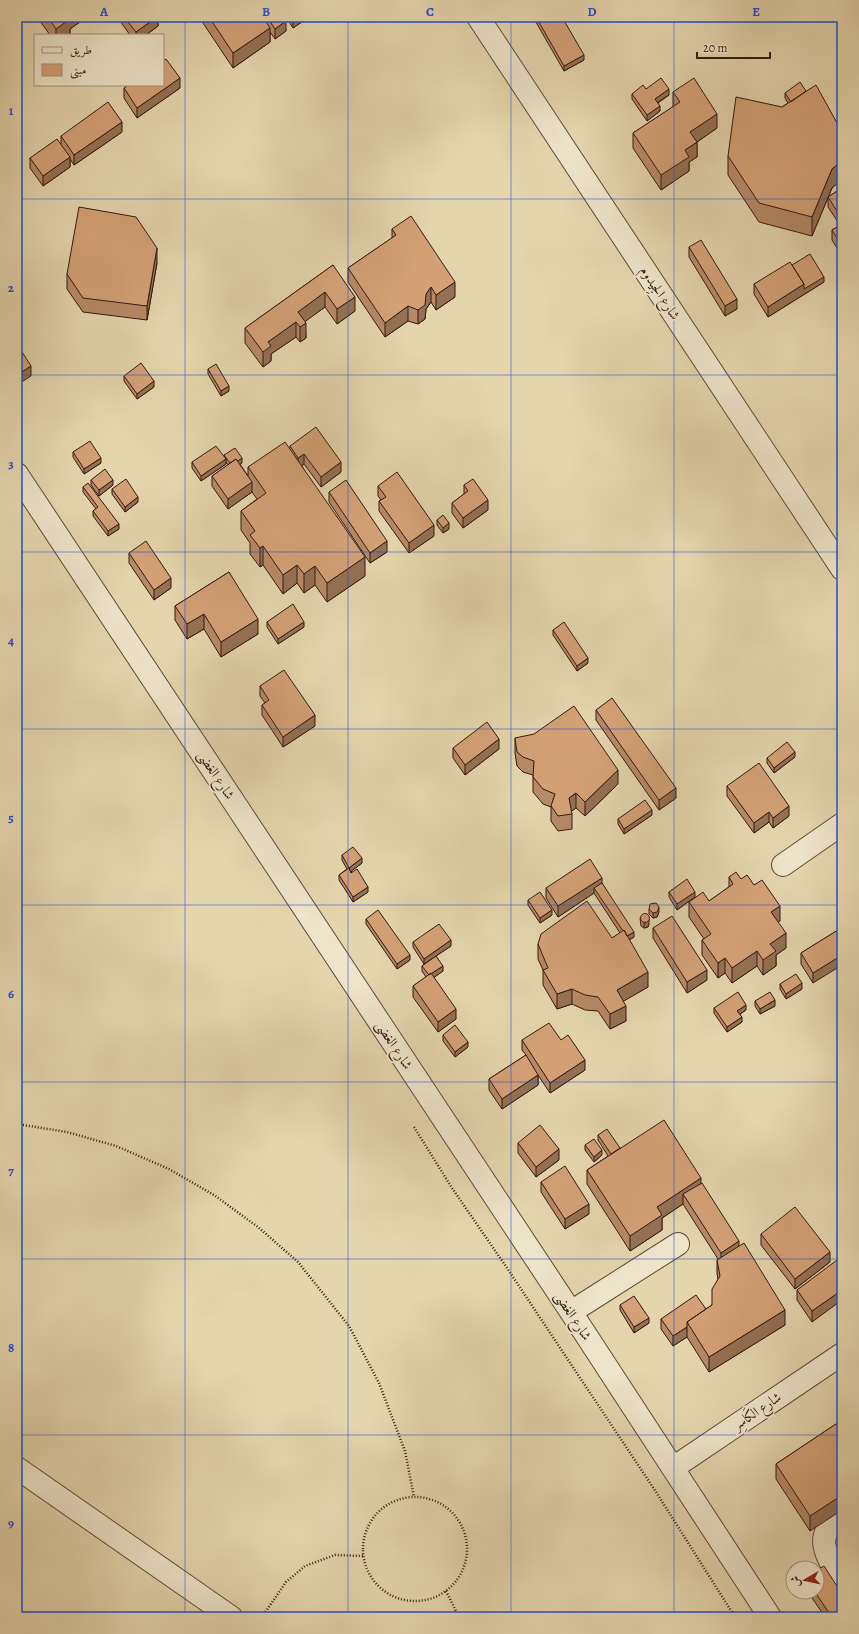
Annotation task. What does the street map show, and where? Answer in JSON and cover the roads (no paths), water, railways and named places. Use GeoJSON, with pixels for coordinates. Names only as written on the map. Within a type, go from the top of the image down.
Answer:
{"type":"FeatureCollection","features":[{"type":"Feature","properties":{"kind":"street","name":"شارع الجِيدوم"},"geometry":{"type":"LineString","coordinates":[[478,17],[842,569]]}},
{"type":"Feature","properties":{"kind":"street","name":"شارع الغضى"},"geometry":{"type":"LineString","coordinates":[[17,474],[571,1312],[770,1617]]}},
{"type":"Feature","properties":{"kind":"street"},"geometry":{"type":"LineString","coordinates":[[783,865],[842,824]]}},
{"type":"Feature","properties":{"kind":"street"},"geometry":{"type":"LineString","coordinates":[[571,1312],[678,1244]]}},
{"type":"Feature","properties":{"kind":"street","name":"شارع الكَاسِر"},"geometry":{"type":"LineString","coordinates":[[673,1468],[842,1354]]}},
{"type":"Feature","properties":{"kind":"street"},"geometry":{"type":"LineString","coordinates":[[17,1468],[231,1617]]}},
{"type":"Feature","properties":{"kind":"street"},"geometry":{"type":"LineString","coordinates":[[842,1516],[831,1524],[826,1532],[823,1542],[825,1552],[842,1582]]}}]}
